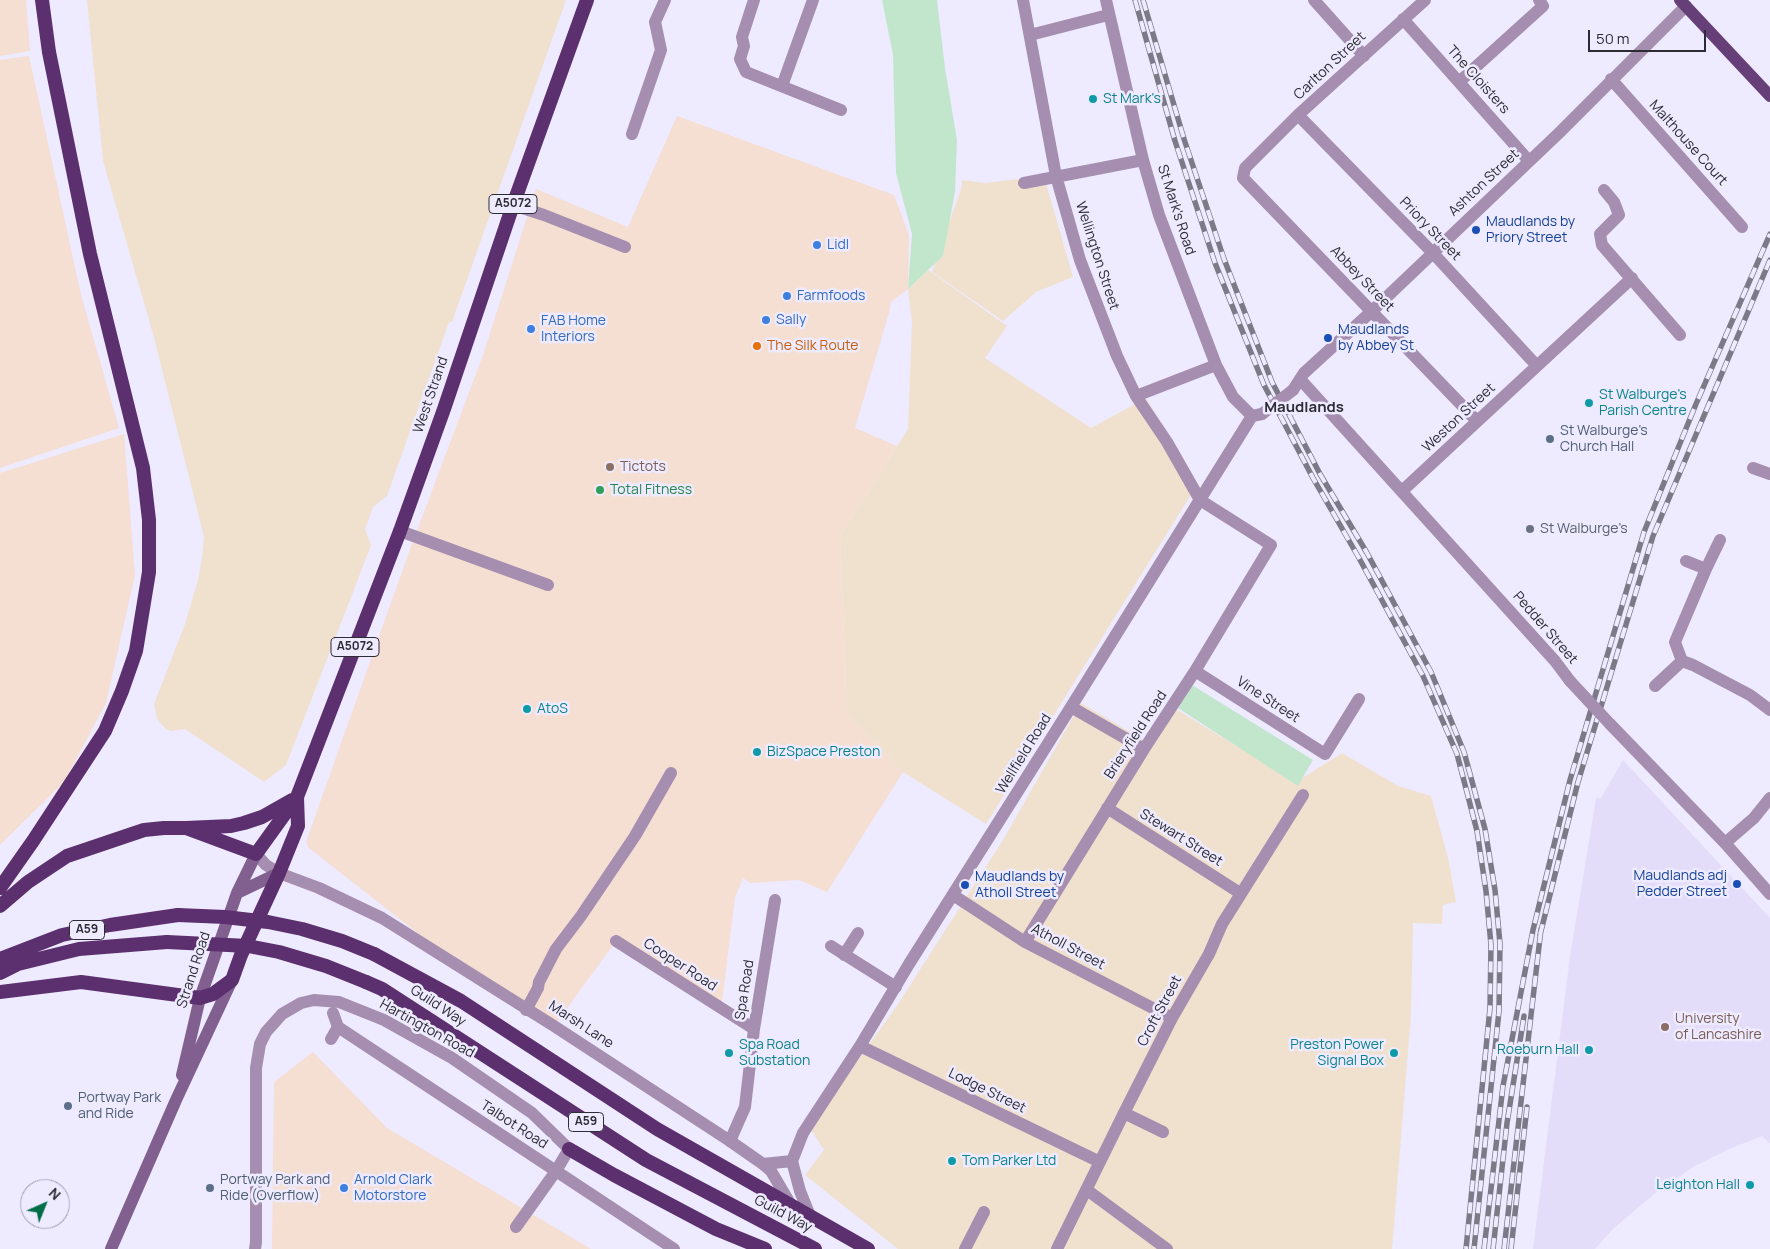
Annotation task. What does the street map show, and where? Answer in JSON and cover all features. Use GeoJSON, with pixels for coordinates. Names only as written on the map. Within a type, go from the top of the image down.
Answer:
{"type":"FeatureCollection","features":[{"type":"Feature","properties":{"kind":"highway"},"geometry":{"type":"LineString","coordinates":[[0,888],[33,841],[104,731],[122,691],[136,651],[149,572],[148,520],[143,468],[90,254],[49,52],[42,0]]}},
{"type":"Feature","properties":{"kind":"highway"},"geometry":{"type":"LineString","coordinates":[[48,0],[49,52]]}},
{"type":"Feature","properties":{"kind":"highway","name":"West Strand"},"geometry":{"type":"LineString","coordinates":[[256,854],[297,797],[400,530],[444,409],[513,205],[587,0]]}},
{"type":"Feature","properties":{"kind":"highway"},"geometry":{"type":"LineString","coordinates":[[0,906],[28,882],[67,856],[144,830],[231,826],[254,820],[297,797]]}},
{"type":"Feature","properties":{"kind":"highway","name":"West Strand"},"geometry":{"type":"LineString","coordinates":[[279,873],[298,826],[297,797]]}},
{"type":"Feature","properties":{"kind":"highway"},"geometry":{"type":"LineString","coordinates":[[186,828],[256,854]]}},
{"type":"Feature","properties":{"kind":"highway","name":"Strand Road"},"geometry":{"type":"LineString","coordinates":[[232,980],[279,873]]}},
{"type":"Feature","properties":{"kind":"highway","name":"Guild Way"},"geometry":{"type":"LineString","coordinates":[[0,959],[62,935],[110,924],[178,915],[225,917],[268,922],[302,929],[342,941],[374,954],[461,1001],[657,1129],[791,1205]]}},
{"type":"Feature","properties":{"kind":"highway","name":"Guild Way"},"geometry":{"type":"LineString","coordinates":[[0,973],[18,964],[78,949],[167,942],[248,946],[279,952],[326,966],[382,990],[646,1160],[816,1249]]}},
{"type":"Feature","properties":{"kind":"highway"},"geometry":{"type":"LineString","coordinates":[[0,992],[81,982],[200,998],[212,994],[232,980]]}},
{"type":"Feature","properties":{"kind":"highway"},"geometry":{"type":"LineString","coordinates":[[569,1149],[614,1176],[709,1226],[765,1249]]}},
{"type":"Feature","properties":{"kind":"highway","name":"Marsh Lane"},"geometry":{"type":"LineString","coordinates":[[791,1205],[868,1249]]}},
{"type":"Feature","properties":{"kind":"main road"},"geometry":{"type":"LineString","coordinates":[[1683,3],[1770,96]]}},
{"type":"Feature","properties":{"kind":"main road","name":"Strand Road"},"geometry":{"type":"LineString","coordinates":[[176,1100],[200,998],[237,893],[256,854]]}},
{"type":"Feature","properties":{"kind":"main road"},"geometry":{"type":"LineString","coordinates":[[237,893],[279,873]]}},
{"type":"Feature","properties":{"kind":"main road","name":"Strand Road"},"geometry":{"type":"LineString","coordinates":[[112,1249],[176,1100],[232,980]]}},
{"type":"Feature","properties":{"kind":"street"},"geometry":{"type":"LineString","coordinates":[[632,134],[661,50],[655,22],[665,0]]}},
{"type":"Feature","properties":{"kind":"street"},"geometry":{"type":"LineString","coordinates":[[754,0],[742,38],[744,46],[740,58],[746,72],[841,110]]}},
{"type":"Feature","properties":{"kind":"street"},"geometry":{"type":"LineString","coordinates":[[782,86],[813,0]]}},
{"type":"Feature","properties":{"kind":"street","name":"Wellington Street"},"geometry":{"type":"LineString","coordinates":[[1022,0],[1056,176],[1080,260],[1116,356],[1136,396],[1167,442],[1200,500]]}},
{"type":"Feature","properties":{"kind":"street","name":"St Mark's Road"},"geometry":{"type":"LineString","coordinates":[[1106,0],[1143,160],[1159,215],[1216,365],[1233,397],[1257,415]]}},
{"type":"Feature","properties":{"kind":"street"},"geometry":{"type":"LineString","coordinates":[[1314,0],[1364,56]]}},
{"type":"Feature","properties":{"kind":"street","name":"Carlton Street"},"geometry":{"type":"LineString","coordinates":[[1257,156],[1425,0]]}},
{"type":"Feature","properties":{"kind":"street"},"geometry":{"type":"LineString","coordinates":[[1459,82],[1543,6],[1539,0]]}},
{"type":"Feature","properties":{"kind":"street","name":"Ashton Street"},"geometry":{"type":"LineString","coordinates":[[1297,385],[1304,373],[1372,311],[1611,80],[1683,3]]}},
{"type":"Feature","properties":{"kind":"street"},"geometry":{"type":"LineString","coordinates":[[1030,35],[1108,15]]}},
{"type":"Feature","properties":{"kind":"street","name":"The Cloisters"},"geometry":{"type":"LineString","coordinates":[[1403,19],[1529,161]]}},
{"type":"Feature","properties":{"kind":"street","name":"Malthouse Court"},"geometry":{"type":"LineString","coordinates":[[1611,80],[1742,226]]}},
{"type":"Feature","properties":{"kind":"street","name":"Priory Street"},"geometry":{"type":"LineString","coordinates":[[1298,116],[1432,252],[1537,366]]}},
{"type":"Feature","properties":{"kind":"street","name":"Abbey Street"},"geometry":{"type":"LineString","coordinates":[[1257,156],[1245,168],[1243,178],[1477,421]]}},
{"type":"Feature","properties":{"kind":"street"},"geometry":{"type":"LineString","coordinates":[[1024,183],[1143,160]]}},
{"type":"Feature","properties":{"kind":"street"},"geometry":{"type":"LineString","coordinates":[[1604,190],[1614,202],[1619,215],[1600,234],[1602,245],[1680,335]]}},
{"type":"Feature","properties":{"kind":"street"},"geometry":{"type":"LineString","coordinates":[[513,205],[544,215],[625,247]]}},
{"type":"Feature","properties":{"kind":"street","name":"Weston Street"},"geometry":{"type":"LineString","coordinates":[[1402,491],[1632,278]]}},
{"type":"Feature","properties":{"kind":"street"},"geometry":{"type":"LineString","coordinates":[[1136,396],[1216,365]]}},
{"type":"Feature","properties":{"kind":"street","name":"Wellfield Road"},"geometry":{"type":"LineString","coordinates":[[792,1161],[803,1133],[860,1046],[1200,500],[1257,415],[1297,385]]}},
{"type":"Feature","properties":{"kind":"street","name":"Pedder Street"},"geometry":{"type":"LineString","coordinates":[[1297,385],[1402,491],[1555,661],[1570,681],[1725,843],[1770,894]]}},
{"type":"Feature","properties":{"kind":"street"},"geometry":{"type":"LineString","coordinates":[[1753,468],[1770,474]]}},
{"type":"Feature","properties":{"kind":"street","name":"Brieryfield Road"},"geometry":{"type":"LineString","coordinates":[[1025,942],[1144,749],[1195,671],[1271,545],[1200,500]]}},
{"type":"Feature","properties":{"kind":"street"},"geometry":{"type":"LineString","coordinates":[[400,530],[548,585]]}},
{"type":"Feature","properties":{"kind":"street"},"geometry":{"type":"LineString","coordinates":[[1682,661],[1675,642],[1720,540]]}},
{"type":"Feature","properties":{"kind":"street"},"geometry":{"type":"LineString","coordinates":[[1686,561],[1706,569]]}},
{"type":"Feature","properties":{"kind":"street"},"geometry":{"type":"LineString","coordinates":[[1655,686],[1682,661]]}},
{"type":"Feature","properties":{"kind":"street"},"geometry":{"type":"LineString","coordinates":[[1682,661],[1693,664],[1750,696],[1770,710]]}},
{"type":"Feature","properties":{"kind":"street","name":"Vine Street"},"geometry":{"type":"LineString","coordinates":[[1195,671],[1325,754],[1359,699]]}},
{"type":"Feature","properties":{"kind":"street"},"geometry":{"type":"LineString","coordinates":[[1071,708],[1144,749]]}},
{"type":"Feature","properties":{"kind":"street"},"geometry":{"type":"LineString","coordinates":[[526,1010],[556,949],[581,916],[635,836],[671,773]]}},
{"type":"Feature","properties":{"kind":"street","name":"Croft Street"},"geometry":{"type":"LineString","coordinates":[[1057,1249],[1172,1018],[1209,954],[1222,924],[1303,795]]}},
{"type":"Feature","properties":{"kind":"street"},"geometry":{"type":"LineString","coordinates":[[1725,843],[1754,818],[1770,798]]}},
{"type":"Feature","properties":{"kind":"street","name":"Stewart Street"},"geometry":{"type":"LineString","coordinates":[[1107,808],[1240,893]]}},
{"type":"Feature","properties":{"kind":"street","name":"Marsh Lane"},"geometry":{"type":"LineString","coordinates":[[256,854],[266,865],[279,873],[319,888],[382,918],[730,1141],[771,1171],[791,1205]]}},
{"type":"Feature","properties":{"kind":"street","name":"Atholl Street"},"geometry":{"type":"LineString","coordinates":[[953,895],[1025,942],[1172,1018]]}},
{"type":"Feature","properties":{"kind":"street","name":"Spa Road"},"geometry":{"type":"LineString","coordinates":[[730,1141],[746,1107],[754,1029],[775,900]]}},
{"type":"Feature","properties":{"kind":"street"},"geometry":{"type":"LineString","coordinates":[[844,955],[858,933]]}},
{"type":"Feature","properties":{"kind":"street","name":"Cooper Road"},"geometry":{"type":"LineString","coordinates":[[616,941],[754,1029]]}},
{"type":"Feature","properties":{"kind":"street"},"geometry":{"type":"LineString","coordinates":[[831,946],[896,987]]}},
{"type":"Feature","properties":{"kind":"street","name":"Hartington Road"},"geometry":{"type":"LineString","coordinates":[[255,1249],[256,1068],[260,1044],[266,1032],[282,1014],[301,1003],[314,1000],[339,1002],[384,1020],[452,1058],[532,1113],[569,1149]]}},
{"type":"Feature","properties":{"kind":"street","name":"Talbot Road"},"geometry":{"type":"LineString","coordinates":[[333,1013],[334,1033],[556,1171],[674,1249]]}},
{"type":"Feature","properties":{"kind":"street","name":"Lodge Street"},"geometry":{"type":"LineString","coordinates":[[860,1046],[1100,1162]]}},
{"type":"Feature","properties":{"kind":"street"},"geometry":{"type":"LineString","coordinates":[[1124,1113],[1163,1132]]}},
{"type":"Feature","properties":{"kind":"street"},"geometry":{"type":"LineString","coordinates":[[516,1227],[556,1171],[569,1149]]}},
{"type":"Feature","properties":{"kind":"street"},"geometry":{"type":"LineString","coordinates":[[763,1164],[792,1161],[800,1191],[810,1216]]}},
{"type":"Feature","properties":{"kind":"street"},"geometry":{"type":"LineString","coordinates":[[1086,1190],[1167,1249]]}},
{"type":"Feature","properties":{"kind":"street"},"geometry":{"type":"LineString","coordinates":[[965,1249],[984,1212]]}},
{"type":"Feature","properties":{"kind":"shaded area"},"geometry":{"type":"Polygon","coordinates":[[[0,0],[26,0],[30,51],[0,56],[0,0]]]}},
{"type":"Feature","properties":{"kind":"shaded area"},"geometry":{"type":"Polygon","coordinates":[[[87,0],[566,0],[452,322],[449,322],[387,496],[373,507],[365,529],[371,545],[350,600],[286,765],[264,782],[185,729],[171,731],[166,729],[157,719],[154,704],[185,624],[198,580],[204,537],[153,334],[103,161],[87,0]]]}},
{"type":"Feature","properties":{"kind":"shaded area"},"geometry":{"type":"Polygon","coordinates":[[[29,56],[81,295],[119,428],[0,468],[0,60],[29,56]]]}},
{"type":"Feature","properties":{"kind":"shaded area"},"geometry":{"type":"Polygon","coordinates":[[[677,116],[894,195],[909,235],[908,289],[891,302],[855,428],[897,446],[840,536],[847,713],[903,772],[827,892],[799,880],[750,883],[743,878],[735,897],[721,1009],[616,941],[554,1026],[470,974],[309,848],[306,842],[409,552],[483,355],[536,189],[628,227],[677,116]]]}},
{"type":"Feature","properties":{"kind":"shaded area"},"geometry":{"type":"Polygon","coordinates":[[[1044,176],[1073,277],[1036,292],[1003,321],[932,272],[962,186],[962,180],[985,183],[1044,176]]]}},
{"type":"Feature","properties":{"kind":"shaded area"},"geometry":{"type":"Polygon","coordinates":[[[928,270],[1007,326],[985,358],[1091,428],[1146,398],[1197,485],[986,824],[903,772],[847,713],[840,536],[908,429],[912,322],[908,289],[928,270]]]}},
{"type":"Feature","properties":{"kind":"shaded area"},"geometry":{"type":"Polygon","coordinates":[[[124,434],[135,575],[106,703],[64,782],[0,845],[0,473],[124,434]]]}},
{"type":"Feature","properties":{"kind":"shaded area"},"geometry":{"type":"Polygon","coordinates":[[[1081,703],[1145,741],[1169,705],[1296,782],[1342,753],[1398,786],[1431,796],[1448,858],[1456,902],[1443,905],[1442,924],[1413,923],[1411,1015],[1392,1249],[898,1249],[805,1175],[824,1150],[810,1128],[898,1004],[1003,840],[1081,703]]]}},
{"type":"Feature","properties":{"kind":"shaded area","name":"University of Lancashire"},"geometry":{"type":"Polygon","coordinates":[[[1623,760],[1770,918],[1770,1144],[1762,1136],[1727,1150],[1693,1167],[1654,1194],[1613,1229],[1595,1249],[1533,1249],[1570,957],[1596,798],[1601,798],[1623,760]]]}},
{"type":"Feature","properties":{"kind":"shaded area"},"geometry":{"type":"Polygon","coordinates":[[[313,1052],[387,1128],[591,1249],[272,1249],[274,1082],[313,1052]]]}},
{"type":"Feature","properties":{"kind":"green space"},"geometry":{"type":"Polygon","coordinates":[[[882,0],[937,0],[945,68],[957,140],[955,192],[943,256],[908,289],[912,234],[896,173],[893,55],[882,0]]]}},
{"type":"Feature","properties":{"kind":"green space"},"geometry":{"type":"Polygon","coordinates":[[[1192,685],[1313,760],[1298,786],[1178,708],[1192,685]]]}},
{"type":"Feature","properties":{"kind":"railway"},"geometry":{"type":"LineString","coordinates":[[1135,0],[1175,141],[1215,263],[1264,385],[1313,478],[1423,676],[1457,754],[1477,831],[1486,891],[1491,945],[1490,1008],[1466,1249]]}},
{"type":"Feature","properties":{"kind":"railway"},"geometry":{"type":"LineString","coordinates":[[1143,0],[1184,139],[1224,259],[1272,382],[1320,474],[1367,553],[1431,672],[1464,752],[1485,829],[1495,890],[1500,944],[1499,1011],[1474,1249]]}},
{"type":"Feature","properties":{"kind":"railway"},"geometry":{"type":"LineString","coordinates":[[1484,1249],[1503,1086],[1533,930],[1570,780],[1644,532],[1696,404],[1770,234]]}},
{"type":"Feature","properties":{"kind":"railway"},"geometry":{"type":"LineString","coordinates":[[1540,935],[1578,782],[1653,536],[1770,260]]}},
{"type":"Feature","properties":{"kind":"railway"},"geometry":{"type":"LineString","coordinates":[[1504,1249],[1541,929]]}},
{"type":"Feature","properties":{"kind":"railway"},"geometry":{"type":"LineString","coordinates":[[1493,1249],[1507,1123],[1524,1016]]}},
{"type":"Feature","properties":{"kind":"railway"},"geometry":{"type":"LineString","coordinates":[[1511,1249],[1527,1107]]}},
{"type":"Feature","properties":{"kind":"place","name":"St Mark's"},"geometry":{"type":"Point","coordinates":[1093,99]}},
{"type":"Feature","properties":{"kind":"place","name":"Maudlands by Priory Street"},"geometry":{"type":"Point","coordinates":[1476,230]}},
{"type":"Feature","properties":{"kind":"place","name":"Lidl"},"geometry":{"type":"Point","coordinates":[817,245]}},
{"type":"Feature","properties":{"kind":"place","name":"Farmfoods"},"geometry":{"type":"Point","coordinates":[787,296]}},
{"type":"Feature","properties":{"kind":"place","name":"Sally"},"geometry":{"type":"Point","coordinates":[766,320]}},
{"type":"Feature","properties":{"kind":"place","name":"FAB Home Interiors"},"geometry":{"type":"Point","coordinates":[531,329]}},
{"type":"Feature","properties":{"kind":"place","name":"Maudlands by Abbey St"},"geometry":{"type":"Point","coordinates":[1328,338]}},
{"type":"Feature","properties":{"kind":"place","name":"The Silk Route"},"geometry":{"type":"Point","coordinates":[757,346]}},
{"type":"Feature","properties":{"kind":"place","name":"St Walburge's Parish Centre"},"geometry":{"type":"Point","coordinates":[1589,403]}},
{"type":"Feature","properties":{"kind":"place","name":"St Walburge's Church Hall"},"geometry":{"type":"Point","coordinates":[1550,439]}},
{"type":"Feature","properties":{"kind":"place","name":"Tictots"},"geometry":{"type":"Point","coordinates":[610,467]}},
{"type":"Feature","properties":{"kind":"place","name":"Total Fitness"},"geometry":{"type":"Point","coordinates":[600,490]}},
{"type":"Feature","properties":{"kind":"place","name":"St Walburge's"},"geometry":{"type":"Point","coordinates":[1530,529]}},
{"type":"Feature","properties":{"kind":"place","name":"AtoS"},"geometry":{"type":"Point","coordinates":[527,709]}},
{"type":"Feature","properties":{"kind":"place","name":"BizSpace Preston"},"geometry":{"type":"Point","coordinates":[757,752]}},
{"type":"Feature","properties":{"kind":"place","name":"Maudlands adj Pedder Street"},"geometry":{"type":"Point","coordinates":[1737,884]}},
{"type":"Feature","properties":{"kind":"place","name":"Maudlands by Atholl Street"},"geometry":{"type":"Point","coordinates":[965,885]}},
{"type":"Feature","properties":{"kind":"place","name":"University of Lancashire"},"geometry":{"type":"Point","coordinates":[1665,1027]}},
{"type":"Feature","properties":{"kind":"place","name":"Roeburn Hall"},"geometry":{"type":"Point","coordinates":[1589,1050]}},
{"type":"Feature","properties":{"kind":"place","name":"Spa Road Substation"},"geometry":{"type":"Point","coordinates":[729,1053]}},
{"type":"Feature","properties":{"kind":"place","name":"Preston Power Signal Box"},"geometry":{"type":"Point","coordinates":[1394,1053]}},
{"type":"Feature","properties":{"kind":"place","name":"Portway Park and Ride"},"geometry":{"type":"Point","coordinates":[68,1106]}},
{"type":"Feature","properties":{"kind":"place","name":"Tom Parker Ltd"},"geometry":{"type":"Point","coordinates":[952,1161]}},
{"type":"Feature","properties":{"kind":"place","name":"Leighton Hall"},"geometry":{"type":"Point","coordinates":[1750,1185]}},
{"type":"Feature","properties":{"kind":"place","name":"Portway Park and Ride (Overflow)"},"geometry":{"type":"Point","coordinates":[210,1188]}},
{"type":"Feature","properties":{"kind":"place","name":"Arnold Clark Motorstore"},"geometry":{"type":"Point","coordinates":[344,1188]}},
{"type":"Feature","properties":{"kind":"district","name":"Maudlands"},"geometry":{"type":"Point","coordinates":[1304,408]}}]}
